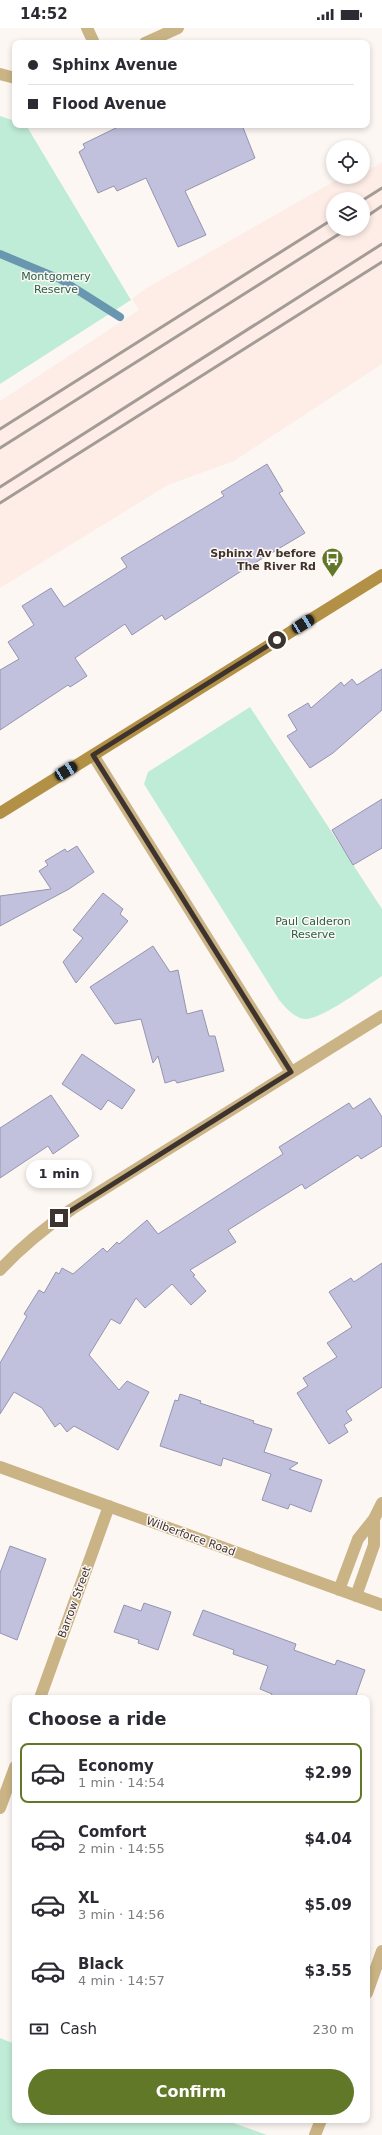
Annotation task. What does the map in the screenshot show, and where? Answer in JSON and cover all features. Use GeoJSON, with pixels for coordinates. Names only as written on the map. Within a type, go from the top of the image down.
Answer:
{"type":"FeatureCollection","features":[{"type":"Feature","properties":{"kind":"street"},"geometry":{"type":"LineString","coordinates":[[87,28],[93,40]]}},
{"type":"Feature","properties":{"kind":"street"},"geometry":{"type":"LineString","coordinates":[[152,40],[178,28]]}},
{"type":"Feature","properties":{"kind":"street"},"geometry":{"type":"LineString","coordinates":[[0,74],[12,77]]}},
{"type":"Feature","properties":{"kind":"street"},"geometry":{"type":"LineString","coordinates":[[0,813],[382,575]]}},
{"type":"Feature","properties":{"kind":"street"},"geometry":{"type":"LineString","coordinates":[[93,755],[291,1072]]}},
{"type":"Feature","properties":{"kind":"street"},"geometry":{"type":"LineString","coordinates":[[0,1270],[21,1248],[46,1227],[382,1016]]}},
{"type":"Feature","properties":{"kind":"street","name":"Wilberforce Road"},"geometry":{"type":"LineString","coordinates":[[0,1467],[382,1605]]}},
{"type":"Feature","properties":{"kind":"street"},"geometry":{"type":"LineString","coordinates":[[339,1590],[358,1539],[374,1519],[382,1503]]}},
{"type":"Feature","properties":{"kind":"street","name":"Barrow Street"},"geometry":{"type":"LineString","coordinates":[[41,1695],[109,1506]]}},
{"type":"Feature","properties":{"kind":"street"},"geometry":{"type":"LineString","coordinates":[[356,1596],[374,1545],[374,1519]]}},
{"type":"Feature","properties":{"kind":"street"},"geometry":{"type":"LineString","coordinates":[[0,1808],[12,1775]]}},
{"type":"Feature","properties":{"kind":"street"},"geometry":{"type":"LineString","coordinates":[[370,1984],[382,1951]]}},
{"type":"Feature","properties":{"kind":"street"},"geometry":{"type":"LineString","coordinates":[[315,2135],[320,2123]]}},
{"type":"Feature","properties":{"kind":"shaded area"},"geometry":{"type":"Polygon","coordinates":[[[382,162],[382,364],[234,461],[168,485],[0,588],[0,401],[139,310],[132,299],[145,289],[329,184],[370,184],[370,170],[382,162]]]}},
{"type":"Feature","properties":{"kind":"green space","name":"Montgomery Reserve"},"geometry":{"type":"Polygon","coordinates":[[[0,116],[12,120],[12,128],[28,128],[131,300],[0,384],[0,116]]]}},
{"type":"Feature","properties":{"kind":"green space","name":"Paul Calderon Reserve"},"geometry":{"type":"Polygon","coordinates":[[[250,707],[382,909],[382,976],[333,1008],[306,1019],[294,1015],[279,1000],[144,784],[148,772],[250,707]]]}},
{"type":"Feature","properties":{"kind":"green space"},"geometry":{"type":"Polygon","coordinates":[[[0,2038],[12,2043],[12,2123],[233,2123],[267,2135],[0,2135],[0,2038]]]}},
{"type":"Feature","properties":{"kind":"building"},"geometry":{"type":"Polygon","coordinates":[[[116,128],[243,128],[255,158],[185,191],[206,235],[178,247],[146,178],[117,191],[114,186],[98,193],[79,152],[85,148],[83,144],[116,128]]]}},
{"type":"Feature","properties":{"kind":"building"},"geometry":{"type":"Polygon","coordinates":[[[267,464],[283,491],[279,493],[305,533],[243,570],[165,620],[162,615],[132,635],[125,624],[75,658],[87,676],[70,687],[68,685],[0,730],[0,670],[19,659],[8,642],[34,625],[22,606],[51,588],[64,607],[127,567],[121,558],[224,496],[221,492],[267,464]]]}},
{"type":"Feature","properties":{"kind":"building"},"geometry":{"type":"Polygon","coordinates":[[[382,669],[382,710],[333,753],[310,768],[287,736],[297,730],[288,715],[308,703],[311,708],[341,682],[344,686],[352,679],[357,685],[382,669]]]}},
{"type":"Feature","properties":{"kind":"building"},"geometry":{"type":"Polygon","coordinates":[[[382,799],[382,848],[353,865],[332,830],[382,799]]]}},
{"type":"Feature","properties":{"kind":"building"},"geometry":{"type":"Polygon","coordinates":[[[77,846],[94,872],[69,889],[0,926],[0,896],[51,889],[39,871],[48,865],[45,861],[65,849],[67,852],[77,846]]]}},
{"type":"Feature","properties":{"kind":"building"},"geometry":{"type":"Polygon","coordinates":[[[103,893],[123,909],[120,914],[128,921],[76,983],[63,962],[83,938],[73,930],[103,893]]]}},
{"type":"Feature","properties":{"kind":"building"},"geometry":{"type":"Polygon","coordinates":[[[153,946],[170,972],[178,970],[187,1014],[202,1010],[209,1036],[215,1036],[224,1071],[177,1083],[175,1080],[165,1083],[158,1056],[153,1063],[141,1019],[115,1024],[90,987],[153,946]]]}},
{"type":"Feature","properties":{"kind":"building"},"geometry":{"type":"Polygon","coordinates":[[[82,1054],[135,1090],[122,1109],[108,1100],[101,1110],[62,1084],[82,1054]]]}},
{"type":"Feature","properties":{"kind":"building"},"geometry":{"type":"Polygon","coordinates":[[[51,1095],[79,1136],[53,1154],[48,1146],[0,1178],[0,1128],[51,1095]]]}},
{"type":"Feature","properties":{"kind":"building"},"geometry":{"type":"Polygon","coordinates":[[[370,1098],[382,1117],[382,1146],[361,1159],[358,1155],[305,1189],[302,1184],[228,1230],[236,1242],[190,1270],[195,1275],[193,1276],[206,1291],[191,1305],[172,1284],[145,1308],[136,1298],[120,1324],[111,1319],[89,1355],[119,1390],[127,1381],[149,1392],[118,1450],[74,1426],[67,1432],[60,1423],[55,1427],[42,1408],[14,1392],[0,1414],[0,1363],[27,1316],[24,1314],[39,1290],[44,1293],[56,1272],[59,1274],[62,1268],[73,1274],[103,1248],[107,1252],[117,1242],[119,1244],[147,1220],[158,1234],[283,1154],[279,1147],[349,1103],[353,1109],[370,1098]]]}},
{"type":"Feature","properties":{"kind":"building"},"geometry":{"type":"Polygon","coordinates":[[[382,1263],[382,1387],[346,1411],[352,1420],[344,1425],[348,1432],[329,1444],[297,1393],[308,1386],[303,1378],[337,1357],[327,1343],[352,1327],[329,1292],[351,1278],[354,1282],[382,1263]]]}},
{"type":"Feature","properties":{"kind":"building"},"geometry":{"type":"Polygon","coordinates":[[[180,1394],[201,1401],[200,1403],[254,1421],[253,1423],[272,1429],[264,1452],[298,1463],[289,1469],[322,1480],[311,1512],[290,1504],[288,1509],[262,1500],[271,1474],[223,1458],[221,1466],[160,1446],[175,1400],[178,1401],[180,1394]]]}},
{"type":"Feature","properties":{"kind":"building"},"geometry":{"type":"Polygon","coordinates":[[[10,1546],[46,1559],[17,1640],[0,1633],[0,1573],[10,1546]]]}},
{"type":"Feature","properties":{"kind":"building"},"geometry":{"type":"Polygon","coordinates":[[[144,1603],[171,1612],[158,1650],[138,1643],[139,1640],[114,1632],[124,1605],[141,1611],[144,1603]]]}},
{"type":"Feature","properties":{"kind":"building"},"geometry":{"type":"Polygon","coordinates":[[[203,1610],[296,1644],[294,1650],[335,1665],[337,1660],[365,1670],[356,1695],[272,1695],[260,1689],[268,1666],[233,1654],[234,1650],[193,1635],[203,1610]]]}},
{"type":"Feature","properties":{"kind":"waterway"},"geometry":{"type":"LineString","coordinates":[[0,254],[60,279],[120,317]]}},
{"type":"Feature","properties":{"kind":"railway"},"geometry":{"type":"LineString","coordinates":[[370,196],[382,188]]}},
{"type":"Feature","properties":{"kind":"railway"},"geometry":{"type":"LineString","coordinates":[[370,214],[382,206]]}},
{"type":"Feature","properties":{"kind":"railway"},"geometry":{"type":"LineString","coordinates":[[0,429],[326,223]]}},
{"type":"Feature","properties":{"kind":"railway"},"geometry":{"type":"LineString","coordinates":[[0,448],[336,236]]}},
{"type":"Feature","properties":{"kind":"railway"},"geometry":{"type":"LineString","coordinates":[[0,487],[382,244]]}},
{"type":"Feature","properties":{"kind":"railway"},"geometry":{"type":"LineString","coordinates":[[0,503],[382,262]]}},
{"type":"Feature","properties":{"kind":"place","name":"Sphinx Av before The River Rd"},"geometry":{"type":"Point","coordinates":[332,578]}},
{"type":"Feature","properties":{"kind":"route"},"geometry":{"type":"LineString","coordinates":[[59,1218],[291,1072],[93,755],[277,640]]}}]}
